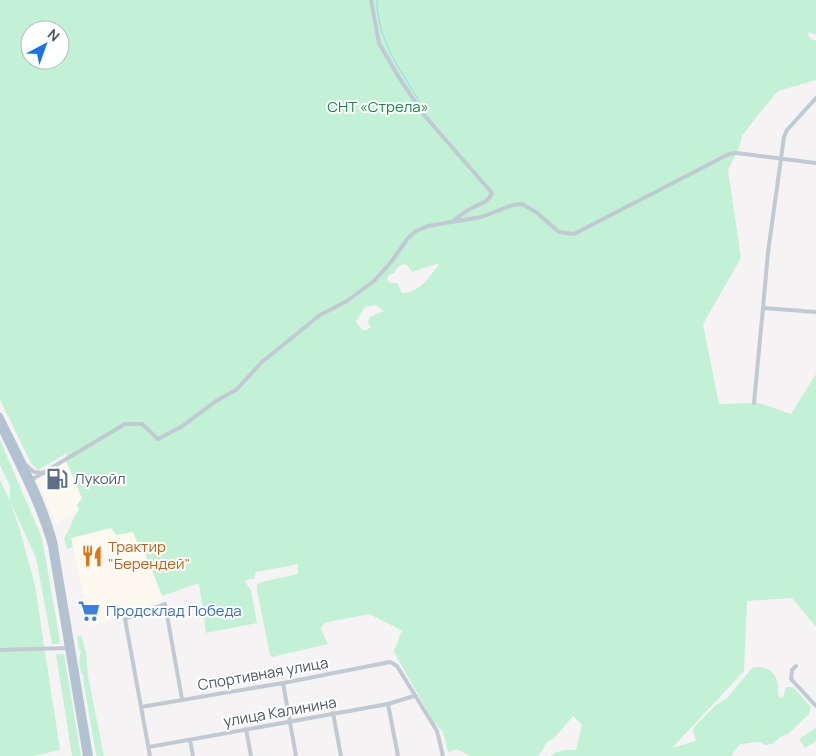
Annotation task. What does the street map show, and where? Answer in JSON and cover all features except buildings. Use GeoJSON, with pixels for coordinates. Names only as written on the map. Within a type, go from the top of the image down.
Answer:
{"type":"FeatureCollection","features":[{"type":"Feature","properties":{"kind":"main road"},"geometry":{"type":"LineString","coordinates":[[0,416],[22,461],[53,545],[90,756]]}},
{"type":"Feature","properties":{"kind":"main road"},"geometry":{"type":"LineString","coordinates":[[0,427],[29,482]]}},
{"type":"Feature","properties":{"kind":"main road"},"geometry":{"type":"LineString","coordinates":[[70,647],[86,756]]}},
{"type":"Feature","properties":{"kind":"street"},"geometry":{"type":"LineString","coordinates":[[371,0],[379,43],[398,76],[424,115],[492,193],[490,198],[484,203],[474,207],[452,222]]}},
{"type":"Feature","properties":{"kind":"street"},"geometry":{"type":"LineString","coordinates":[[754,403],[768,252],[781,159],[787,130],[816,98]]}},
{"type":"Feature","properties":{"kind":"street"},"geometry":{"type":"LineString","coordinates":[[29,482],[125,424],[142,424],[158,439],[181,427],[216,401],[236,390],[262,362],[320,315],[347,301],[374,282],[408,238],[416,231],[428,226],[481,217],[513,205],[522,204],[536,212],[559,232],[574,234],[729,154],[737,153],[816,163]]}},
{"type":"Feature","properties":{"kind":"street"},"geometry":{"type":"LineString","coordinates":[[763,308],[816,312]]}},
{"type":"Feature","properties":{"kind":"street"},"geometry":{"type":"LineString","coordinates":[[22,461],[34,472],[44,473]]}},
{"type":"Feature","properties":{"kind":"street"},"geometry":{"type":"LineString","coordinates":[[150,756],[125,619],[165,604],[182,699]]}},
{"type":"Feature","properties":{"kind":"street"},"geometry":{"type":"LineString","coordinates":[[0,650],[70,647]]}},
{"type":"Feature","properties":{"kind":"street","name":"Спортивная улица"},"geometry":{"type":"LineString","coordinates":[[141,707],[283,683],[390,662],[397,666],[414,696]]}},
{"type":"Feature","properties":{"kind":"street"},"geometry":{"type":"LineString","coordinates":[[796,666],[792,670],[792,679],[816,706]]}},
{"type":"Feature","properties":{"kind":"street"},"geometry":{"type":"LineString","coordinates":[[283,683],[296,756]]}},
{"type":"Feature","properties":{"kind":"street"},"geometry":{"type":"LineString","coordinates":[[414,696],[437,731],[443,756]]}},
{"type":"Feature","properties":{"kind":"street","name":"улица Калинина"},"geometry":{"type":"LineString","coordinates":[[149,747],[388,704],[414,696]]}},
{"type":"Feature","properties":{"kind":"street"},"geometry":{"type":"LineString","coordinates":[[388,704],[398,756]]}},
{"type":"Feature","properties":{"kind":"street"},"geometry":{"type":"LineString","coordinates":[[333,713],[340,756]]}},
{"type":"Feature","properties":{"kind":"street"},"geometry":{"type":"LineString","coordinates":[[246,729],[251,756]]}},
{"type":"Feature","properties":{"kind":"street"},"geometry":{"type":"LineString","coordinates":[[190,740],[193,756]]}},
{"type":"Feature","properties":{"kind":"shaded area"},"geometry":{"type":"Polygon","coordinates":[[[66,461],[82,498],[79,510],[64,517],[57,527],[38,480],[66,461]]]}},
{"type":"Feature","properties":{"kind":"shaded area"},"geometry":{"type":"Polygon","coordinates":[[[112,528],[133,532],[140,549],[144,550],[162,600],[91,627],[71,538],[112,528]]]}},
{"type":"Feature","properties":{"kind":"green space","name":"СНТ «Стрела»"},"geometry":{"type":"Polygon","coordinates":[[[0,0],[816,0],[816,35],[809,32],[809,35],[810,38],[816,41],[816,80],[778,91],[742,136],[739,148],[728,170],[741,258],[703,324],[719,404],[759,403],[791,414],[816,374],[816,627],[792,598],[747,601],[744,671],[672,748],[696,741],[693,730],[697,724],[716,705],[727,698],[752,668],[756,667],[765,668],[775,675],[779,697],[783,698],[786,687],[793,687],[811,707],[809,714],[789,733],[772,744],[765,745],[759,742],[740,744],[731,756],[551,756],[563,750],[576,750],[582,725],[573,716],[555,737],[546,743],[538,756],[470,756],[457,749],[448,752],[443,732],[433,721],[395,654],[394,650],[402,631],[370,614],[328,622],[323,624],[321,629],[328,644],[272,657],[270,655],[257,585],[261,582],[298,574],[298,564],[256,572],[254,579],[249,579],[245,582],[251,590],[257,623],[206,633],[199,583],[162,596],[144,550],[140,549],[133,532],[116,535],[111,528],[71,538],[73,547],[67,549],[64,538],[79,510],[77,505],[82,498],[66,461],[67,453],[38,470],[31,463],[0,400],[0,0]],[[440,263],[412,272],[406,264],[402,265],[389,275],[387,280],[391,283],[397,283],[402,293],[408,292],[424,283],[440,263]],[[376,305],[365,307],[356,321],[362,330],[367,330],[371,327],[368,323],[370,317],[384,311],[376,305]]]}},
{"type":"Feature","properties":{"kind":"green space"},"geometry":{"type":"Polygon","coordinates":[[[0,440],[42,538],[59,644],[52,644],[36,558],[10,501],[10,486],[0,465],[0,440]]]}},
{"type":"Feature","properties":{"kind":"green space"},"geometry":{"type":"Polygon","coordinates":[[[0,480],[10,501],[35,586],[60,750],[34,756],[0,756],[0,480]]]}},
{"type":"Feature","properties":{"kind":"green space"},"geometry":{"type":"Polygon","coordinates":[[[81,635],[86,652],[88,676],[104,756],[97,756],[96,754],[84,677],[80,664],[81,652],[77,637],[81,635]]]}},
{"type":"Feature","properties":{"kind":"green space"},"geometry":{"type":"Polygon","coordinates":[[[56,654],[64,654],[81,756],[72,756],[56,654]]]}},
{"type":"Feature","properties":{"kind":"green space"},"geometry":{"type":"Polygon","coordinates":[[[816,728],[816,741],[805,748],[799,739],[816,728]]]}},
{"type":"Feature","properties":{"kind":"waterway"},"geometry":{"type":"LineString","coordinates":[[377,0],[378,14],[385,41],[420,102]]}},
{"type":"Feature","properties":{"kind":"place","name":"Лукойл"},"geometry":{"type":"Point","coordinates":[57,479]}},
{"type":"Feature","properties":{"kind":"place","name":"Трактир \"Берендей\""},"geometry":{"type":"Point","coordinates":[92,556]}},
{"type":"Feature","properties":{"kind":"place","name":"Продсклад Победа"},"geometry":{"type":"Point","coordinates":[89,611]}}]}
